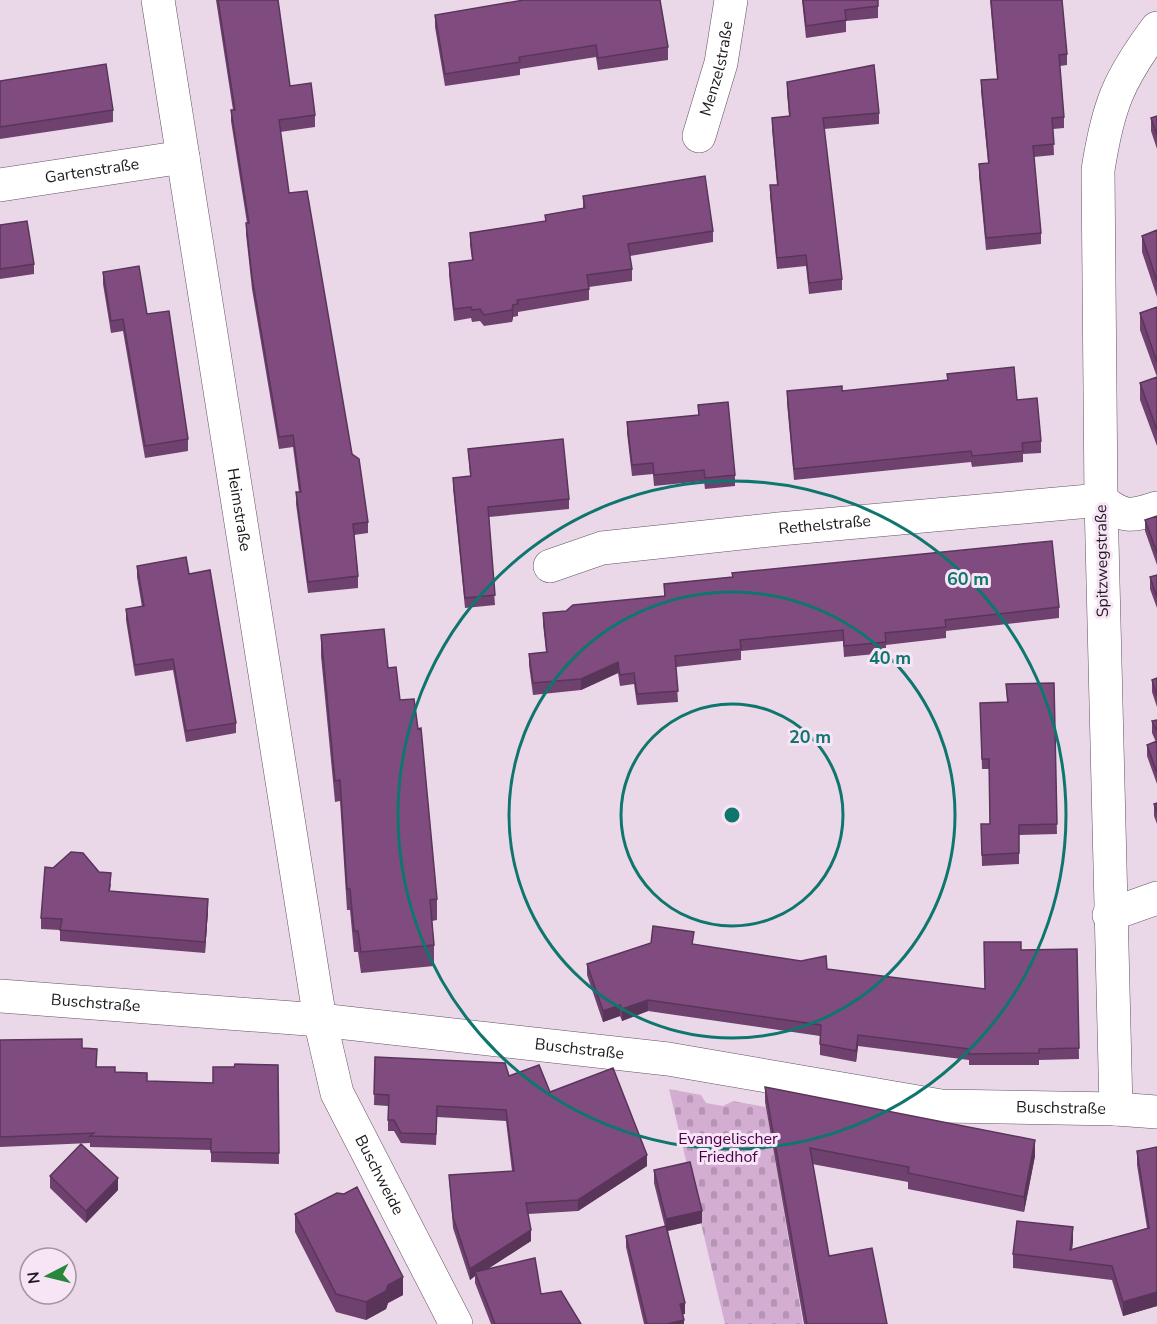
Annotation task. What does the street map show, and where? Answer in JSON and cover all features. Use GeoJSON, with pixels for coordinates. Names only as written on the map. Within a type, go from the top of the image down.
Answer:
{"type":"FeatureCollection","features":[{"type":"Feature","properties":{"kind":"street","name":"Heimstraße"},"geometry":{"type":"LineString","coordinates":[[158,0],[320,1020]]}},
{"type":"Feature","properties":{"kind":"street","name":"Menzelstraße"},"geometry":{"type":"LineString","coordinates":[[699,136],[721,63],[731,0]]}},
{"type":"Feature","properties":{"kind":"street","name":"Spitzwegstraße"},"geometry":{"type":"LineString","coordinates":[[1116,1108],[1109,915],[1101,500],[1098,170],[1105,126],[1114,95],[1134,58],[1157,28]]}},
{"type":"Feature","properties":{"kind":"street","name":"Gartenstraße"},"geometry":{"type":"LineString","coordinates":[[0,185],[183,158]]}},
{"type":"Feature","properties":{"kind":"street"},"geometry":{"type":"LineString","coordinates":[[1101,500],[1115,511],[1133,516],[1157,508]]}},
{"type":"Feature","properties":{"kind":"street","name":"Rethelstraße"},"geometry":{"type":"LineString","coordinates":[[550,566],[602,548],[779,529],[1101,500]]}},
{"type":"Feature","properties":{"kind":"street"},"geometry":{"type":"LineString","coordinates":[[1109,915],[1157,898]]}},
{"type":"Feature","properties":{"kind":"street","name":"Buschstraße"},"geometry":{"type":"LineString","coordinates":[[0,996],[320,1020],[668,1059],[940,1106],[1116,1108],[1157,1112]]}},
{"type":"Feature","properties":{"kind":"street","name":"Buschweide"},"geometry":{"type":"LineString","coordinates":[[320,1020],[337,1093],[456,1324]]}},
{"type":"Feature","properties":{"kind":"green space","name":"Evangelischer Friedhof"},"geometry":{"type":"Polygon","coordinates":[[[669,1089],[701,1095],[706,1103],[723,1106],[733,1101],[766,1107],[803,1324],[725,1324],[669,1089]]]}},
{"type":"Feature","properties":{"kind":"building"},"geometry":{"type":"Polygon","coordinates":[[[218,0],[278,0],[290,86],[311,83],[315,115],[279,120],[289,193],[307,191],[352,454],[359,459],[368,522],[353,524],[358,576],[308,582],[296,492],[301,492],[293,435],[279,437],[252,277],[246,223],[249,223],[231,110],[235,110],[218,0]]]}},
{"type":"Feature","properties":{"kind":"building"},"geometry":{"type":"Polygon","coordinates":[[[524,0],[660,0],[668,47],[598,58],[596,45],[519,57],[520,62],[445,74],[435,15],[524,0]]]}},
{"type":"Feature","properties":{"kind":"building"},"geometry":{"type":"Polygon","coordinates":[[[803,0],[878,0],[878,6],[845,10],[846,20],[806,26],[803,0]]]}},
{"type":"Feature","properties":{"kind":"building"},"geometry":{"type":"Polygon","coordinates":[[[991,0],[1062,0],[1067,54],[1059,55],[1064,117],[1052,118],[1054,144],[1033,146],[1041,233],[986,238],[979,164],[989,163],[981,80],[998,79],[991,0]]]}},
{"type":"Feature","properties":{"kind":"building"},"geometry":{"type":"Polygon","coordinates":[[[106,64],[113,110],[0,127],[0,81],[106,64]]]}},
{"type":"Feature","properties":{"kind":"building"},"geometry":{"type":"Polygon","coordinates":[[[874,65],[879,113],[823,118],[842,279],[809,283],[806,255],[777,258],[770,185],[778,185],[772,118],[790,116],[787,82],[874,65]]]}},
{"type":"Feature","properties":{"kind":"building"},"geometry":{"type":"Polygon","coordinates":[[[1157,116],[1157,135],[1151,118],[1157,116]]]}},
{"type":"Feature","properties":{"kind":"building"},"geometry":{"type":"Polygon","coordinates":[[[705,176],[713,231],[628,244],[632,269],[587,275],[589,289],[517,300],[518,304],[513,305],[512,310],[484,315],[480,309],[472,310],[471,307],[454,309],[449,263],[473,260],[470,233],[546,221],[545,215],[585,208],[583,196],[705,176]]]}},
{"type":"Feature","properties":{"kind":"building"},"geometry":{"type":"Polygon","coordinates":[[[27,221],[34,264],[0,269],[0,225],[27,221]]]}},
{"type":"Feature","properties":{"kind":"building"},"geometry":{"type":"Polygon","coordinates":[[[1157,230],[1157,281],[1142,236],[1157,230]]]}},
{"type":"Feature","properties":{"kind":"building"},"geometry":{"type":"Polygon","coordinates":[[[139,266],[147,314],[169,311],[188,439],[145,446],[123,319],[111,321],[103,272],[139,266]]]}},
{"type":"Feature","properties":{"kind":"building"},"geometry":{"type":"Polygon","coordinates":[[[1157,307],[1157,362],[1140,313],[1157,307]]]}},
{"type":"Feature","properties":{"kind":"building"},"geometry":{"type":"Polygon","coordinates":[[[1014,367],[1017,400],[1037,398],[1041,441],[1022,443],[1023,451],[972,456],[971,451],[794,469],[787,391],[842,386],[842,391],[948,380],[947,374],[1014,367]]]}},
{"type":"Feature","properties":{"kind":"building"},"geometry":{"type":"Polygon","coordinates":[[[1157,377],[1157,430],[1140,383],[1157,377]]]}},
{"type":"Feature","properties":{"kind":"building"},"geometry":{"type":"Polygon","coordinates":[[[728,402],[735,475],[705,478],[704,470],[654,475],[653,463],[632,465],[627,422],[699,415],[698,405],[728,402]]]}},
{"type":"Feature","properties":{"kind":"building"},"geometry":{"type":"Polygon","coordinates":[[[563,439],[569,499],[488,507],[495,595],[465,598],[453,478],[471,476],[468,449],[563,439]]]}},
{"type":"Feature","properties":{"kind":"building"},"geometry":{"type":"Polygon","coordinates":[[[1157,516],[1157,553],[1145,520],[1157,516]]]}},
{"type":"Feature","properties":{"kind":"building"},"geometry":{"type":"Polygon","coordinates":[[[1052,541],[1059,607],[945,620],[946,627],[885,633],[886,642],[844,646],[843,630],[740,640],[741,649],[675,656],[678,691],[637,694],[634,673],[620,675],[618,662],[581,679],[533,683],[529,654],[547,652],[543,613],[566,611],[573,605],[665,596],[664,584],[733,577],[732,573],[1052,541]]]}},
{"type":"Feature","properties":{"kind":"building"},"geometry":{"type":"Polygon","coordinates":[[[186,557],[189,574],[210,570],[236,723],[186,731],[173,659],[135,665],[126,609],[144,606],[137,566],[186,557]]]}},
{"type":"Feature","properties":{"kind":"building"},"geometry":{"type":"Polygon","coordinates":[[[1157,575],[1157,597],[1150,577],[1157,575]]]}},
{"type":"Feature","properties":{"kind":"building"},"geometry":{"type":"Polygon","coordinates":[[[384,629],[388,668],[396,667],[400,700],[414,699],[418,729],[421,728],[437,899],[430,900],[434,945],[361,952],[358,931],[354,931],[350,889],[347,889],[340,780],[335,781],[321,635],[384,629]]]}},
{"type":"Feature","properties":{"kind":"building"},"geometry":{"type":"Polygon","coordinates":[[[1157,678],[1157,696],[1152,680],[1157,678]]]}},
{"type":"Feature","properties":{"kind":"building"},"geometry":{"type":"Polygon","coordinates":[[[1054,683],[1057,824],[1019,825],[1019,853],[982,855],[981,824],[990,824],[989,759],[982,759],[980,703],[1008,702],[1006,684],[1054,683]]]}},
{"type":"Feature","properties":{"kind":"building"},"geometry":{"type":"Polygon","coordinates":[[[1157,720],[1157,731],[1152,721],[1157,720]]]}},
{"type":"Feature","properties":{"kind":"building"},"geometry":{"type":"Polygon","coordinates":[[[1157,741],[1157,773],[1147,745],[1157,741]]]}},
{"type":"Feature","properties":{"kind":"building"},"geometry":{"type":"Polygon","coordinates":[[[71,852],[83,853],[99,872],[111,873],[109,891],[208,899],[205,942],[60,930],[62,919],[41,918],[45,867],[53,868],[71,852]]]}},
{"type":"Feature","properties":{"kind":"building"},"geometry":{"type":"Polygon","coordinates":[[[653,926],[694,932],[692,944],[801,961],[826,956],[827,969],[985,989],[984,942],[1021,942],[1021,950],[1077,949],[1079,1048],[1039,1049],[1039,1053],[969,1054],[969,1049],[858,1035],[856,1051],[820,1044],[821,1025],[648,1000],[622,1009],[620,1005],[603,1011],[587,964],[651,943],[653,926]]]}},
{"type":"Feature","properties":{"kind":"building"},"geometry":{"type":"Polygon","coordinates":[[[82,1039],[82,1048],[97,1049],[96,1067],[115,1067],[115,1072],[147,1073],[147,1081],[213,1083],[213,1067],[234,1067],[235,1064],[278,1065],[279,1153],[211,1152],[211,1139],[90,1136],[94,1133],[0,1137],[0,1040],[82,1039]]]}},
{"type":"Feature","properties":{"kind":"building"},"geometry":{"type":"Polygon","coordinates":[[[375,1057],[505,1063],[509,1076],[539,1065],[550,1092],[613,1068],[647,1155],[578,1200],[526,1203],[531,1230],[470,1269],[453,1217],[449,1175],[514,1171],[506,1110],[437,1106],[436,1134],[401,1133],[394,1120],[388,1120],[389,1095],[374,1094],[375,1057]]]}},
{"type":"Feature","properties":{"kind":"building"},"geometry":{"type":"Polygon","coordinates":[[[765,1087],[1035,1140],[1024,1197],[908,1173],[909,1167],[810,1148],[829,1256],[872,1248],[887,1324],[807,1324],[765,1087]]]}},
{"type":"Feature","properties":{"kind":"building"},"geometry":{"type":"Polygon","coordinates":[[[81,1144],[118,1178],[86,1211],[50,1176],[81,1144]]]}},
{"type":"Feature","properties":{"kind":"building"},"geometry":{"type":"Polygon","coordinates":[[[1157,1147],[1157,1292],[1123,1302],[1112,1266],[1013,1254],[1017,1221],[1073,1227],[1070,1250],[1149,1228],[1137,1151],[1157,1147]]]}},
{"type":"Feature","properties":{"kind":"building"},"geometry":{"type":"Polygon","coordinates":[[[690,1162],[702,1211],[666,1219],[654,1170],[690,1162]]]}},
{"type":"Feature","properties":{"kind":"building"},"geometry":{"type":"Polygon","coordinates":[[[357,1187],[403,1277],[388,1285],[386,1291],[366,1302],[336,1294],[295,1214],[337,1193],[344,1194],[357,1187]]]}},
{"type":"Feature","properties":{"kind":"building"},"geometry":{"type":"Polygon","coordinates":[[[666,1226],[685,1303],[680,1304],[684,1320],[667,1324],[647,1324],[626,1236],[666,1226]]]}},
{"type":"Feature","properties":{"kind":"building"},"geometry":{"type":"Polygon","coordinates":[[[535,1258],[541,1294],[561,1291],[581,1324],[495,1324],[475,1272],[535,1258]]]}}]}
